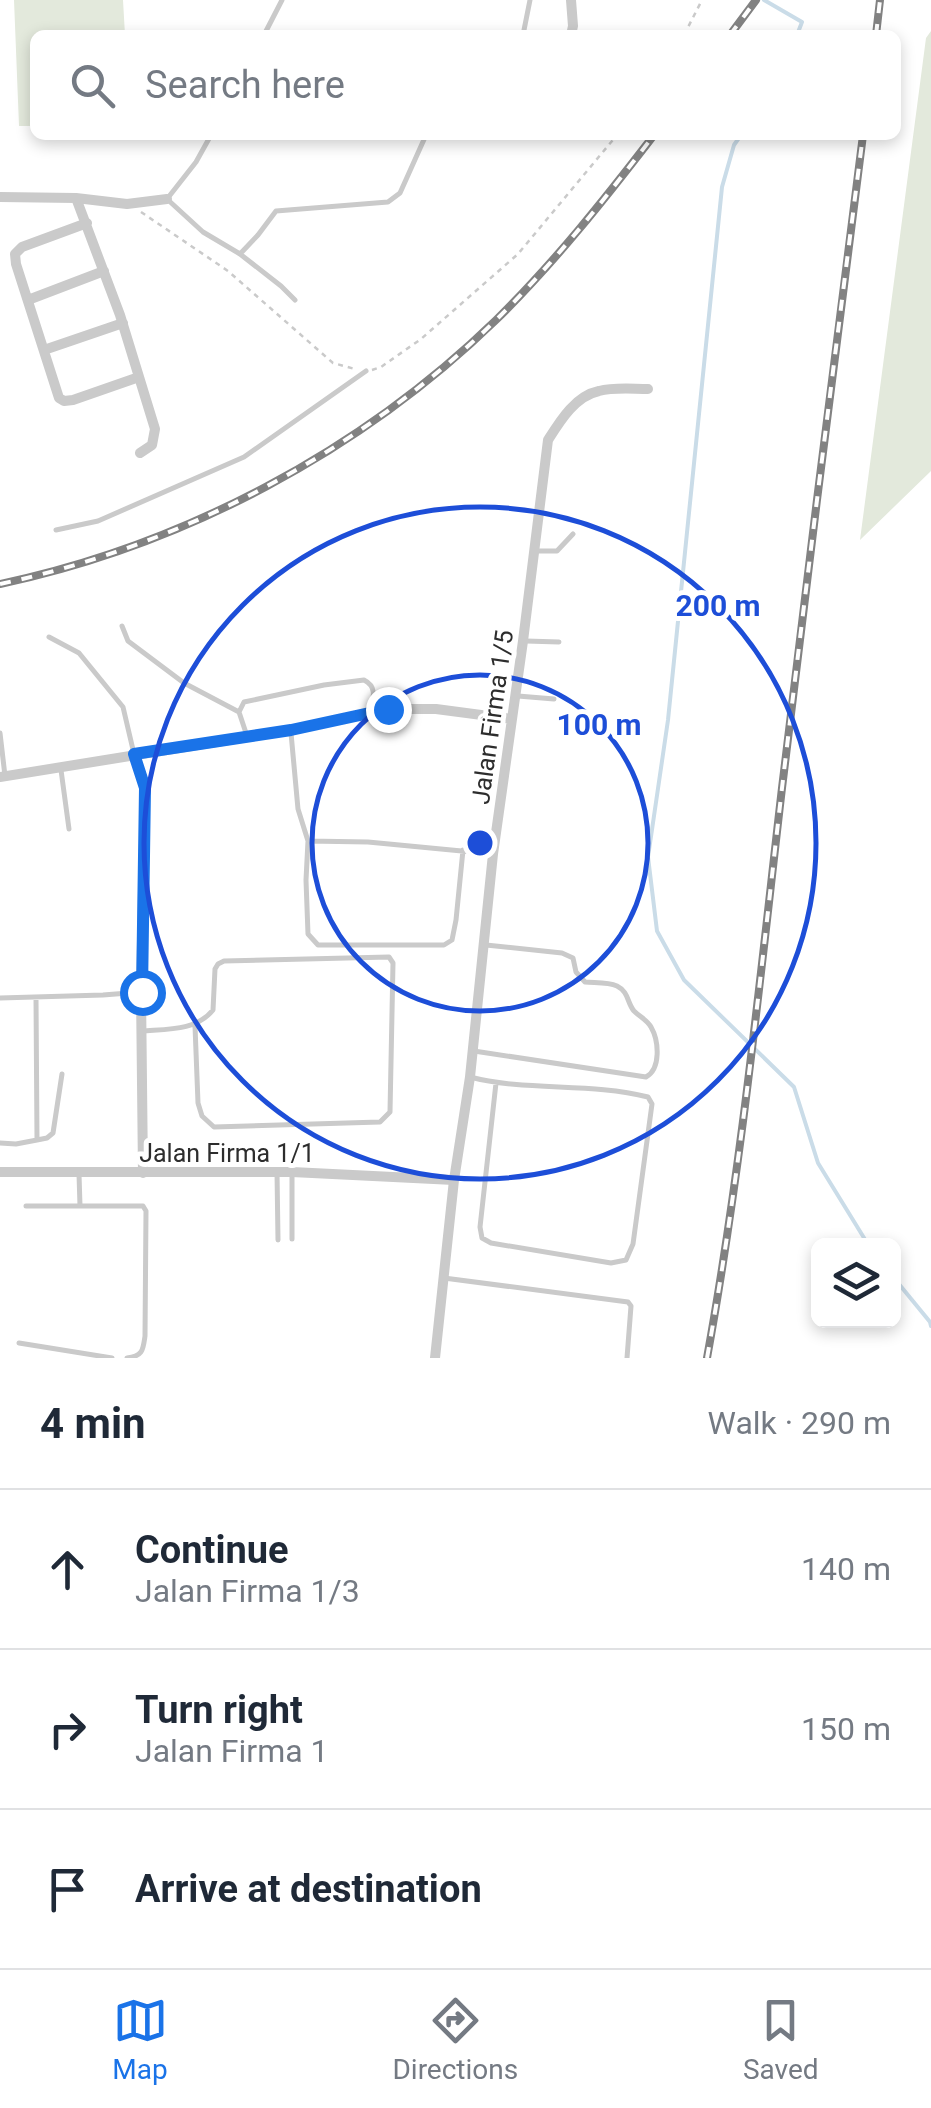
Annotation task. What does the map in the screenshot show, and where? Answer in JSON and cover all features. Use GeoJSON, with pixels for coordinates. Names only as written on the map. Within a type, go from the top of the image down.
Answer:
{"type":"FeatureCollection","features":[{"type":"Feature","properties":{"kind":"street"},"geometry":{"type":"LineString","coordinates":[[571,0],[572,30]]}},
{"type":"Feature","properties":{"kind":"street"},"geometry":{"type":"LineString","coordinates":[[0,197],[76,198],[127,204],[167,198]]}},
{"type":"Feature","properties":{"kind":"street"},"geometry":{"type":"LineString","coordinates":[[76,198],[122,323],[155,434],[152,445],[140,453]]}},
{"type":"Feature","properties":{"kind":"street"},"geometry":{"type":"LineString","coordinates":[[87,222],[22,246],[15,254],[59,398],[73,400],[139,377]]}},
{"type":"Feature","properties":{"kind":"street"},"geometry":{"type":"LineString","coordinates":[[28,300],[104,271]]}},
{"type":"Feature","properties":{"kind":"street"},"geometry":{"type":"LineString","coordinates":[[44,350],[122,323]]}},
{"type":"Feature","properties":{"kind":"street","name":"Jalan Firma 1/5"},"geometry":{"type":"LineString","coordinates":[[435,1358],[493,854],[548,440],[562,417],[596,391],[648,388]]}},
{"type":"Feature","properties":{"kind":"street"},"geometry":{"type":"LineString","coordinates":[[3,776],[291,730],[388,709],[436,709],[512,720]]}},
{"type":"Feature","properties":{"kind":"street"},"geometry":{"type":"LineString","coordinates":[[134,754],[145,788],[143,1173]]}},
{"type":"Feature","properties":{"kind":"street","name":"Jalan Firma 1/1"},"geometry":{"type":"LineString","coordinates":[[0,1172],[292,1172],[454,1180]]}},
{"type":"Feature","properties":{"kind":"lane"},"geometry":{"type":"LineString","coordinates":[[267,30],[282,0]]}},
{"type":"Feature","properties":{"kind":"lane"},"geometry":{"type":"LineString","coordinates":[[524,30],[530,0]]}},
{"type":"Feature","properties":{"kind":"lane"},"geometry":{"type":"LineString","coordinates":[[208,140],[167,198],[203,232],[240,254],[296,300]]}},
{"type":"Feature","properties":{"kind":"lane"},"geometry":{"type":"LineString","coordinates":[[240,254],[276,211],[388,202],[400,193],[424,140]]}},
{"type":"Feature","properties":{"kind":"lane"},"geometry":{"type":"LineString","coordinates":[[56,530],[98,521],[244,457],[366,372]]}},
{"type":"Feature","properties":{"kind":"lane"},"geometry":{"type":"LineString","coordinates":[[534,551],[558,551],[573,534]]}},
{"type":"Feature","properties":{"kind":"lane"},"geometry":{"type":"LineString","coordinates":[[122,626],[128,642],[184,684],[238,712],[246,736]]}},
{"type":"Feature","properties":{"kind":"lane"},"geometry":{"type":"LineString","coordinates":[[49,637],[79,653],[123,707],[134,754]]}},
{"type":"Feature","properties":{"kind":"lane"},"geometry":{"type":"LineString","coordinates":[[523,641],[559,642]]}},
{"type":"Feature","properties":{"kind":"lane"},"geometry":{"type":"LineString","coordinates":[[238,712],[244,702],[364,680],[374,692],[370,712]]}},
{"type":"Feature","properties":{"kind":"lane"},"geometry":{"type":"LineString","coordinates":[[515,696],[554,699]]}},
{"type":"Feature","properties":{"kind":"lane"},"geometry":{"type":"LineString","coordinates":[[291,730],[298,809],[308,841],[308,934],[318,945],[444,945],[452,940],[462,850]]}},
{"type":"Feature","properties":{"kind":"lane"},"geometry":{"type":"LineString","coordinates":[[0,733],[3,776]]}},
{"type":"Feature","properties":{"kind":"lane"},"geometry":{"type":"LineString","coordinates":[[60,766],[68,830]]}},
{"type":"Feature","properties":{"kind":"lane"},"geometry":{"type":"LineString","coordinates":[[308,841],[368,842],[493,854]]}},
{"type":"Feature","properties":{"kind":"lane"},"geometry":{"type":"LineString","coordinates":[[472,1051],[646,1077],[656,1068],[654,1031],[631,1008],[627,994],[615,985],[585,982],[576,972],[573,958],[562,953],[482,945]]}},
{"type":"Feature","properties":{"kind":"lane"},"geometry":{"type":"LineString","coordinates":[[142,1031],[194,1026],[210,1015],[216,969],[224,962],[389,957],[390,1112],[380,1122],[214,1127],[202,1116],[198,1103],[194,1026]]}},
{"type":"Feature","properties":{"kind":"lane"},"geometry":{"type":"LineString","coordinates":[[0,998],[142,992]]}},
{"type":"Feature","properties":{"kind":"lane"},"geometry":{"type":"LineString","coordinates":[[36,998],[37,1140]]}},
{"type":"Feature","properties":{"kind":"lane"},"geometry":{"type":"LineString","coordinates":[[0,1144],[47,1138],[53,1133],[62,1074]]}},
{"type":"Feature","properties":{"kind":"lane"},"geometry":{"type":"LineString","coordinates":[[470,1077],[496,1083],[648,1097],[652,1104],[634,1244],[626,1260],[612,1263],[491,1243],[482,1238],[496,1083]]}},
{"type":"Feature","properties":{"kind":"lane"},"geometry":{"type":"LineString","coordinates":[[79,1172],[80,1206]]}},
{"type":"Feature","properties":{"kind":"lane"},"geometry":{"type":"LineString","coordinates":[[277,1172],[278,1240]]}},
{"type":"Feature","properties":{"kind":"lane"},"geometry":{"type":"LineString","coordinates":[[292,1172],[292,1238]]}},
{"type":"Feature","properties":{"kind":"lane"},"geometry":{"type":"LineString","coordinates":[[26,1206],[143,1206],[145,1336],[142,1352],[128,1358]]}},
{"type":"Feature","properties":{"kind":"lane"},"geometry":{"type":"LineString","coordinates":[[444,1278],[628,1302],[631,1306],[626,1358]]}},
{"type":"Feature","properties":{"kind":"lane"},"geometry":{"type":"LineString","coordinates":[[19,1343],[112,1358]]}},
{"type":"Feature","properties":{"kind":"path"},"geometry":{"type":"LineString","coordinates":[[687,30],[702,0]]}},
{"type":"Feature","properties":{"kind":"path"},"geometry":{"type":"LineString","coordinates":[[127,204],[228,271],[333,362],[366,372],[381,367],[421,339],[518,254],[613,140]]}},
{"type":"Feature","properties":{"kind":"shaded area"},"geometry":{"type":"Polygon","coordinates":[[[14,0],[123,0],[125,30],[30,30],[30,126],[19,126],[14,0]]]}},
{"type":"Feature","properties":{"kind":"shaded area"},"geometry":{"type":"Polygon","coordinates":[[[931,31],[931,471],[860,540],[926,38],[931,31]]]}},
{"type":"Feature","properties":{"kind":"waterway"},"geometry":{"type":"LineString","coordinates":[[764,0],[802,22],[799,30]]}},
{"type":"Feature","properties":{"kind":"waterway"},"geometry":{"type":"LineString","coordinates":[[738,140],[722,187],[668,720],[648,857],[657,931],[684,980],[794,1087],[818,1163],[864,1238]]}},
{"type":"Feature","properties":{"kind":"waterway"},"geometry":{"type":"LineString","coordinates":[[901,1287],[931,1326]]}},
{"type":"Feature","properties":{"kind":"railway"},"geometry":{"type":"LineString","coordinates":[[734,30],[756,0]]}},
{"type":"Feature","properties":{"kind":"railway"},"geometry":{"type":"LineString","coordinates":[[877,30],[880,0]]}},
{"type":"Feature","properties":{"kind":"railway"},"geometry":{"type":"LineString","coordinates":[[0,584],[69,567],[202,518],[266,487],[387,411],[496,320],[578,230],[650,140]]}},
{"type":"Feature","properties":{"kind":"railway"},"geometry":{"type":"LineString","coordinates":[[707,1358],[749,1074],[862,140]]}},
{"type":"Feature","properties":{"kind":"route"},"geometry":{"type":"LineString","coordinates":[[142,992],[145,788],[134,754],[291,730],[388,709]]}}]}
